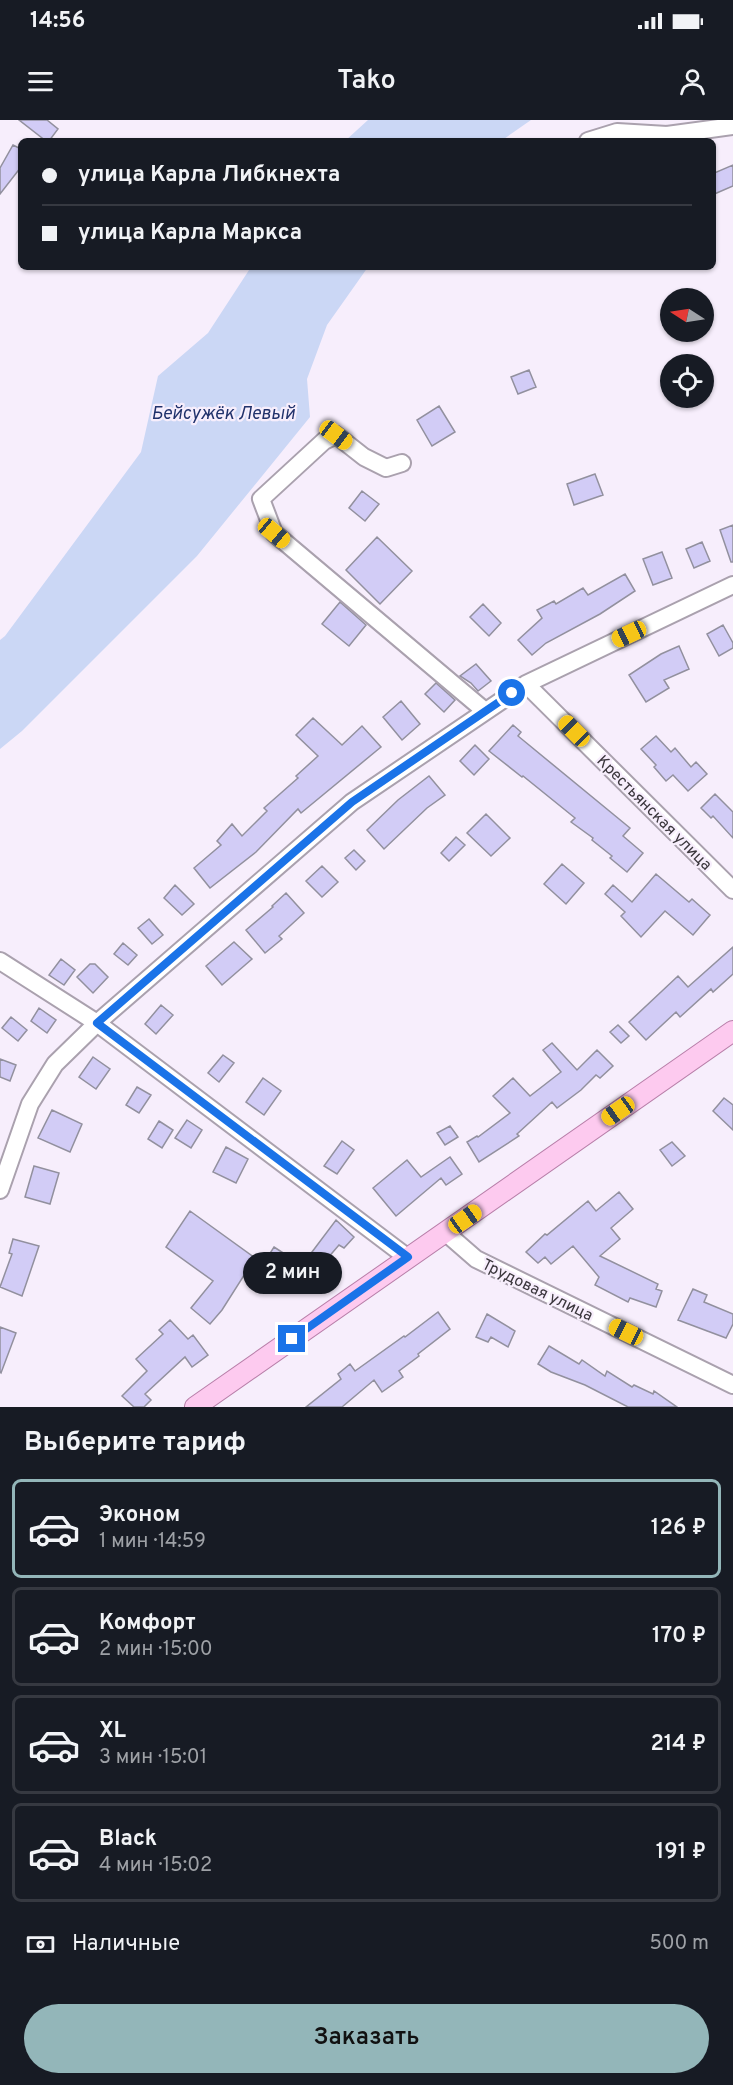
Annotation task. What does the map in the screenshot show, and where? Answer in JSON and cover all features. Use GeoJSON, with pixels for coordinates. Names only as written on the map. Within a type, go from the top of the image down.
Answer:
{"type":"FeatureCollection","features":[{"type":"Feature","properties":{"kind":"main road"},"geometry":{"type":"LineString","coordinates":[[195,1407],[733,1031]]}},
{"type":"Feature","properties":{"kind":"street"},"geometry":{"type":"LineString","coordinates":[[598,138],[617,132],[667,135],[733,126]]}},
{"type":"Feature","properties":{"kind":"street"},"geometry":{"type":"LineString","coordinates":[[402,463],[386,468],[364,457],[336,435],[324,441],[261,499],[274,533],[485,711]]}},
{"type":"Feature","properties":{"kind":"street"},"geometry":{"type":"LineString","coordinates":[[0,1190],[30,1104],[55,1065],[97,1023],[352,802],[526,684],[733,585]]}},
{"type":"Feature","properties":{"kind":"street","name":"Крестьянская улица"},"geometry":{"type":"LineString","coordinates":[[526,684],[733,890]]}},
{"type":"Feature","properties":{"kind":"street"},"geometry":{"type":"LineString","coordinates":[[0,961],[97,1023],[408,1257]]}},
{"type":"Feature","properties":{"kind":"street","name":"Трудовая улица"},"geometry":{"type":"LineString","coordinates":[[445,1232],[476,1259],[733,1385]]}},
{"type":"Feature","properties":{"kind":"water"},"geometry":{"type":"Polygon","coordinates":[[[368,120],[531,120],[505,138],[348,138],[368,120]]]}},
{"type":"Feature","properties":{"kind":"water","name":"Бейсужёк Левый"},"geometry":{"type":"Polygon","coordinates":[[[249,270],[366,270],[327,325],[307,379],[310,417],[197,556],[22,731],[0,749],[0,640],[141,452],[158,376],[208,333],[249,270]]]}},
{"type":"Feature","properties":{"kind":"building"},"geometry":{"type":"Polygon","coordinates":[[[19,120],[47,120],[58,129],[51,138],[42,138],[19,120]]]}},
{"type":"Feature","properties":{"kind":"building"},"geometry":{"type":"Polygon","coordinates":[[[13,145],[18,148],[18,171],[0,194],[0,168],[13,145]]]}},
{"type":"Feature","properties":{"kind":"building"},"geometry":{"type":"Polygon","coordinates":[[[733,165],[733,186],[716,193],[716,172],[733,165]]]}},
{"type":"Feature","properties":{"kind":"building"},"geometry":{"type":"Polygon","coordinates":[[[529,370],[536,387],[518,394],[511,377],[529,370]]]}},
{"type":"Feature","properties":{"kind":"building"},"geometry":{"type":"Polygon","coordinates":[[[439,406],[455,432],[432,446],[417,420],[439,406]]]}},
{"type":"Feature","properties":{"kind":"building"},"geometry":{"type":"Polygon","coordinates":[[[595,474],[603,495],[574,505],[567,484],[595,474]]]}},
{"type":"Feature","properties":{"kind":"building"},"geometry":{"type":"Polygon","coordinates":[[[362,491],[379,504],[365,521],[349,508],[362,491]]]}},
{"type":"Feature","properties":{"kind":"building"},"geometry":{"type":"Polygon","coordinates":[[[733,525],[733,562],[731,562],[720,530],[733,525]]]}},
{"type":"Feature","properties":{"kind":"building"},"geometry":{"type":"Polygon","coordinates":[[[377,537],[412,571],[380,604],[346,570],[377,537]]]}},
{"type":"Feature","properties":{"kind":"building"},"geometry":{"type":"Polygon","coordinates":[[[702,542],[710,561],[694,568],[686,549],[702,542]]]}},
{"type":"Feature","properties":{"kind":"building"},"geometry":{"type":"Polygon","coordinates":[[[662,552],[672,578],[653,585],[643,559],[662,552]]]}},
{"type":"Feature","properties":{"kind":"building"},"geometry":{"type":"Polygon","coordinates":[[[625,574],[635,591],[600,614],[546,643],[532,655],[518,640],[542,618],[537,610],[554,601],[556,604],[583,588],[588,595],[625,574]]]}},
{"type":"Feature","properties":{"kind":"building"},"geometry":{"type":"Polygon","coordinates":[[[340,602],[366,625],[349,646],[322,624],[340,602]]]}},
{"type":"Feature","properties":{"kind":"building"},"geometry":{"type":"Polygon","coordinates":[[[483,604],[501,623],[489,636],[470,617],[483,604]]]}},
{"type":"Feature","properties":{"kind":"building"},"geometry":{"type":"Polygon","coordinates":[[[723,625],[733,643],[733,648],[719,656],[707,634],[723,625]]]}},
{"type":"Feature","properties":{"kind":"building"},"geometry":{"type":"Polygon","coordinates":[[[679,646],[689,669],[664,680],[669,688],[646,702],[629,675],[661,654],[679,646]]]}},
{"type":"Feature","properties":{"kind":"building"},"geometry":{"type":"Polygon","coordinates":[[[476,664],[491,681],[478,691],[460,676],[476,664]]]}},
{"type":"Feature","properties":{"kind":"building"},"geometry":{"type":"Polygon","coordinates":[[[436,683],[455,700],[444,712],[425,694],[436,683]]]}},
{"type":"Feature","properties":{"kind":"building"},"geometry":{"type":"Polygon","coordinates":[[[401,701],[420,724],[402,740],[383,717],[401,701]]]}},
{"type":"Feature","properties":{"kind":"building"},"geometry":{"type":"Polygon","coordinates":[[[313,718],[342,745],[362,726],[381,747],[301,813],[298,809],[256,852],[210,888],[194,868],[221,845],[217,841],[232,824],[242,836],[267,811],[264,808],[298,778],[296,776],[318,756],[296,735],[313,718]]]}},
{"type":"Feature","properties":{"kind":"building"},"geometry":{"type":"Polygon","coordinates":[[[513,725],[521,732],[518,736],[630,828],[623,836],[643,853],[627,872],[592,840],[593,838],[571,822],[575,818],[489,751],[513,725]]]}},
{"type":"Feature","properties":{"kind":"building"},"geometry":{"type":"Polygon","coordinates":[[[656,736],[671,752],[675,748],[691,767],[696,762],[707,774],[688,791],[673,775],[666,781],[654,767],[656,765],[641,749],[656,736]]]}},
{"type":"Feature","properties":{"kind":"building"},"geometry":{"type":"Polygon","coordinates":[[[475,745],[489,759],[474,775],[460,761],[475,745]]]}},
{"type":"Feature","properties":{"kind":"building"},"geometry":{"type":"Polygon","coordinates":[[[429,776],[445,795],[427,808],[384,849],[367,830],[398,800],[429,776]]]}},
{"type":"Feature","properties":{"kind":"building"},"geometry":{"type":"Polygon","coordinates":[[[715,794],[733,812],[733,838],[713,816],[711,818],[701,808],[715,794]]]}},
{"type":"Feature","properties":{"kind":"building"},"geometry":{"type":"Polygon","coordinates":[[[486,814],[510,838],[491,856],[467,833],[486,814]]]}},
{"type":"Feature","properties":{"kind":"building"},"geometry":{"type":"Polygon","coordinates":[[[456,837],[465,845],[449,861],[441,853],[456,837]]]}},
{"type":"Feature","properties":{"kind":"building"},"geometry":{"type":"Polygon","coordinates":[[[354,850],[365,861],[356,870],[345,858],[354,850]]]}},
{"type":"Feature","properties":{"kind":"building"},"geometry":{"type":"Polygon","coordinates":[[[562,864],[584,883],[566,904],[544,884],[562,864]]]}},
{"type":"Feature","properties":{"kind":"building"},"geometry":{"type":"Polygon","coordinates":[[[322,866],[338,882],[322,897],[306,881],[322,866]]]}},
{"type":"Feature","properties":{"kind":"building"},"geometry":{"type":"Polygon","coordinates":[[[656,874],[689,902],[692,899],[710,915],[693,935],[665,911],[641,937],[621,916],[625,912],[605,894],[613,885],[632,902],[656,874]]]}},
{"type":"Feature","properties":{"kind":"building"},"geometry":{"type":"Polygon","coordinates":[[[175,885],[194,904],[182,915],[164,898],[175,885]]]}},
{"type":"Feature","properties":{"kind":"building"},"geometry":{"type":"Polygon","coordinates":[[[286,893],[304,913],[279,936],[282,939],[265,953],[246,930],[286,893]]]}},
{"type":"Feature","properties":{"kind":"building"},"geometry":{"type":"Polygon","coordinates":[[[149,919],[163,935],[152,944],[138,928],[149,919]]]}},
{"type":"Feature","properties":{"kind":"building"},"geometry":{"type":"Polygon","coordinates":[[[234,942],[252,959],[222,985],[206,966],[234,942]]]}},
{"type":"Feature","properties":{"kind":"building"},"geometry":{"type":"Polygon","coordinates":[[[123,943],[137,955],[128,965],[114,954],[123,943]]]}},
{"type":"Feature","properties":{"kind":"building"},"geometry":{"type":"Polygon","coordinates":[[[733,947],[733,974],[713,992],[711,989],[680,1017],[676,1012],[646,1040],[629,1022],[678,976],[688,987],[733,947]]]}},
{"type":"Feature","properties":{"kind":"building"},"geometry":{"type":"Polygon","coordinates":[[[61,959],[75,970],[64,985],[49,975],[61,959]]]}},
{"type":"Feature","properties":{"kind":"building"},"geometry":{"type":"Polygon","coordinates":[[[90,964],[95,964],[108,977],[93,993],[77,977],[90,964]]]}},
{"type":"Feature","properties":{"kind":"building"},"geometry":{"type":"Polygon","coordinates":[[[161,1005],[173,1015],[156,1034],[145,1024],[161,1005]]]}},
{"type":"Feature","properties":{"kind":"building"},"geometry":{"type":"Polygon","coordinates":[[[39,1008],[56,1020],[47,1033],[31,1021],[39,1008]]]}},
{"type":"Feature","properties":{"kind":"building"},"geometry":{"type":"Polygon","coordinates":[[[11,1017],[27,1030],[18,1041],[2,1028],[11,1017]]]}},
{"type":"Feature","properties":{"kind":"building"},"geometry":{"type":"Polygon","coordinates":[[[618,1025],[629,1036],[621,1043],[610,1032],[618,1025]]]}},
{"type":"Feature","properties":{"kind":"building"},"geometry":{"type":"Polygon","coordinates":[[[552,1043],[577,1070],[597,1050],[613,1066],[600,1078],[596,1075],[557,1108],[552,1102],[517,1134],[519,1136],[479,1162],[467,1142],[478,1137],[510,1113],[493,1096],[513,1078],[530,1096],[561,1072],[543,1050],[552,1043]]]}},
{"type":"Feature","properties":{"kind":"building"},"geometry":{"type":"Polygon","coordinates":[[[223,1055],[234,1063],[219,1082],[208,1073],[223,1055]]]}},
{"type":"Feature","properties":{"kind":"building"},"geometry":{"type":"Polygon","coordinates":[[[93,1057],[110,1069],[96,1089],[79,1077],[93,1057]]]}},
{"type":"Feature","properties":{"kind":"building"},"geometry":{"type":"Polygon","coordinates":[[[0,1059],[16,1065],[10,1081],[0,1077],[0,1059]]]}},
{"type":"Feature","properties":{"kind":"building"},"geometry":{"type":"Polygon","coordinates":[[[263,1078],[281,1091],[264,1115],[246,1102],[263,1078]]]}},
{"type":"Feature","properties":{"kind":"building"},"geometry":{"type":"Polygon","coordinates":[[[137,1087],[151,1095],[139,1113],[126,1105],[137,1087]]]}},
{"type":"Feature","properties":{"kind":"building"},"geometry":{"type":"Polygon","coordinates":[[[724,1098],[733,1105],[733,1130],[713,1111],[724,1098]]]}},
{"type":"Feature","properties":{"kind":"building"},"geometry":{"type":"Polygon","coordinates":[[[52,1110],[82,1124],[70,1152],[38,1138],[52,1110]]]}},
{"type":"Feature","properties":{"kind":"building"},"geometry":{"type":"Polygon","coordinates":[[[187,1120],[202,1130],[191,1148],[175,1138],[187,1120]]]}},
{"type":"Feature","properties":{"kind":"building"},"geometry":{"type":"Polygon","coordinates":[[[159,1121],[173,1130],[162,1148],[148,1139],[159,1121]]]}},
{"type":"Feature","properties":{"kind":"building"},"geometry":{"type":"Polygon","coordinates":[[[450,1126],[458,1137],[445,1145],[437,1133],[450,1126]]]}},
{"type":"Feature","properties":{"kind":"building"},"geometry":{"type":"Polygon","coordinates":[[[342,1141],[354,1150],[337,1174],[324,1166],[342,1141]]]}},
{"type":"Feature","properties":{"kind":"building"},"geometry":{"type":"Polygon","coordinates":[[[672,1142],[685,1156],[672,1166],[660,1150],[672,1142]]]}},
{"type":"Feature","properties":{"kind":"building"},"geometry":{"type":"Polygon","coordinates":[[[226,1147],[248,1159],[236,1183],[213,1172],[226,1147]]]}},
{"type":"Feature","properties":{"kind":"building"},"geometry":{"type":"Polygon","coordinates":[[[450,1157],[462,1174],[446,1185],[441,1178],[396,1216],[373,1188],[407,1160],[421,1177],[450,1157]]]}},
{"type":"Feature","properties":{"kind":"building"},"geometry":{"type":"Polygon","coordinates":[[[34,1166],[59,1173],[50,1204],[25,1197],[34,1166]]]}},
{"type":"Feature","properties":{"kind":"building"},"geometry":{"type":"Polygon","coordinates":[[[619,1192],[633,1209],[611,1228],[620,1239],[600,1256],[658,1284],[656,1289],[662,1291],[656,1307],[630,1298],[628,1302],[595,1285],[599,1277],[573,1246],[551,1264],[545,1257],[538,1263],[526,1252],[545,1234],[547,1235],[588,1201],[596,1211],[619,1192]]]}},
{"type":"Feature","properties":{"kind":"building"},"geometry":{"type":"Polygon","coordinates":[[[190,1211],[255,1258],[222,1310],[210,1324],[191,1308],[213,1281],[166,1247],[190,1211]]]}},
{"type":"Feature","properties":{"kind":"building"},"geometry":{"type":"Polygon","coordinates":[[[336,1220],[354,1237],[344,1248],[339,1245],[321,1266],[309,1256],[336,1220]]]}},
{"type":"Feature","properties":{"kind":"building"},"geometry":{"type":"Polygon","coordinates":[[[13,1239],[39,1246],[22,1296],[0,1287],[12,1254],[9,1253],[13,1239]]]}},
{"type":"Feature","properties":{"kind":"building"},"geometry":{"type":"Polygon","coordinates":[[[274,1247],[291,1258],[284,1269],[267,1258],[274,1247]]]}},
{"type":"Feature","properties":{"kind":"building"},"geometry":{"type":"Polygon","coordinates":[[[693,1289],[707,1295],[704,1302],[733,1314],[733,1324],[726,1338],[678,1320],[693,1289]]]}},
{"type":"Feature","properties":{"kind":"building"},"geometry":{"type":"Polygon","coordinates":[[[438,1312],[450,1329],[399,1371],[403,1377],[382,1392],[374,1380],[342,1407],[306,1407],[341,1379],[338,1374],[350,1364],[355,1371],[438,1312]]]}},
{"type":"Feature","properties":{"kind":"building"},"geometry":{"type":"Polygon","coordinates":[[[487,1314],[515,1331],[508,1347],[491,1337],[488,1342],[476,1337],[487,1314]]]}},
{"type":"Feature","properties":{"kind":"building"},"geometry":{"type":"Polygon","coordinates":[[[170,1320],[188,1339],[193,1335],[208,1355],[192,1367],[185,1357],[145,1394],[151,1400],[144,1407],[134,1407],[122,1396],[147,1371],[136,1359],[163,1334],[159,1330],[170,1320]]]}},
{"type":"Feature","properties":{"kind":"building"},"geometry":{"type":"Polygon","coordinates":[[[0,1327],[16,1333],[1,1373],[0,1372],[0,1327]]]}},
{"type":"Feature","properties":{"kind":"building"},"geometry":{"type":"Polygon","coordinates":[[[549,1346],[579,1364],[582,1360],[605,1376],[607,1371],[632,1387],[634,1385],[653,1394],[654,1391],[677,1407],[628,1407],[585,1385],[551,1372],[538,1364],[549,1346]]]}},
{"type":"Feature","properties":{"kind":"route"},"geometry":{"type":"LineString","coordinates":[[292,1339],[408,1257],[97,1023],[352,802],[512,693]]}}]}
